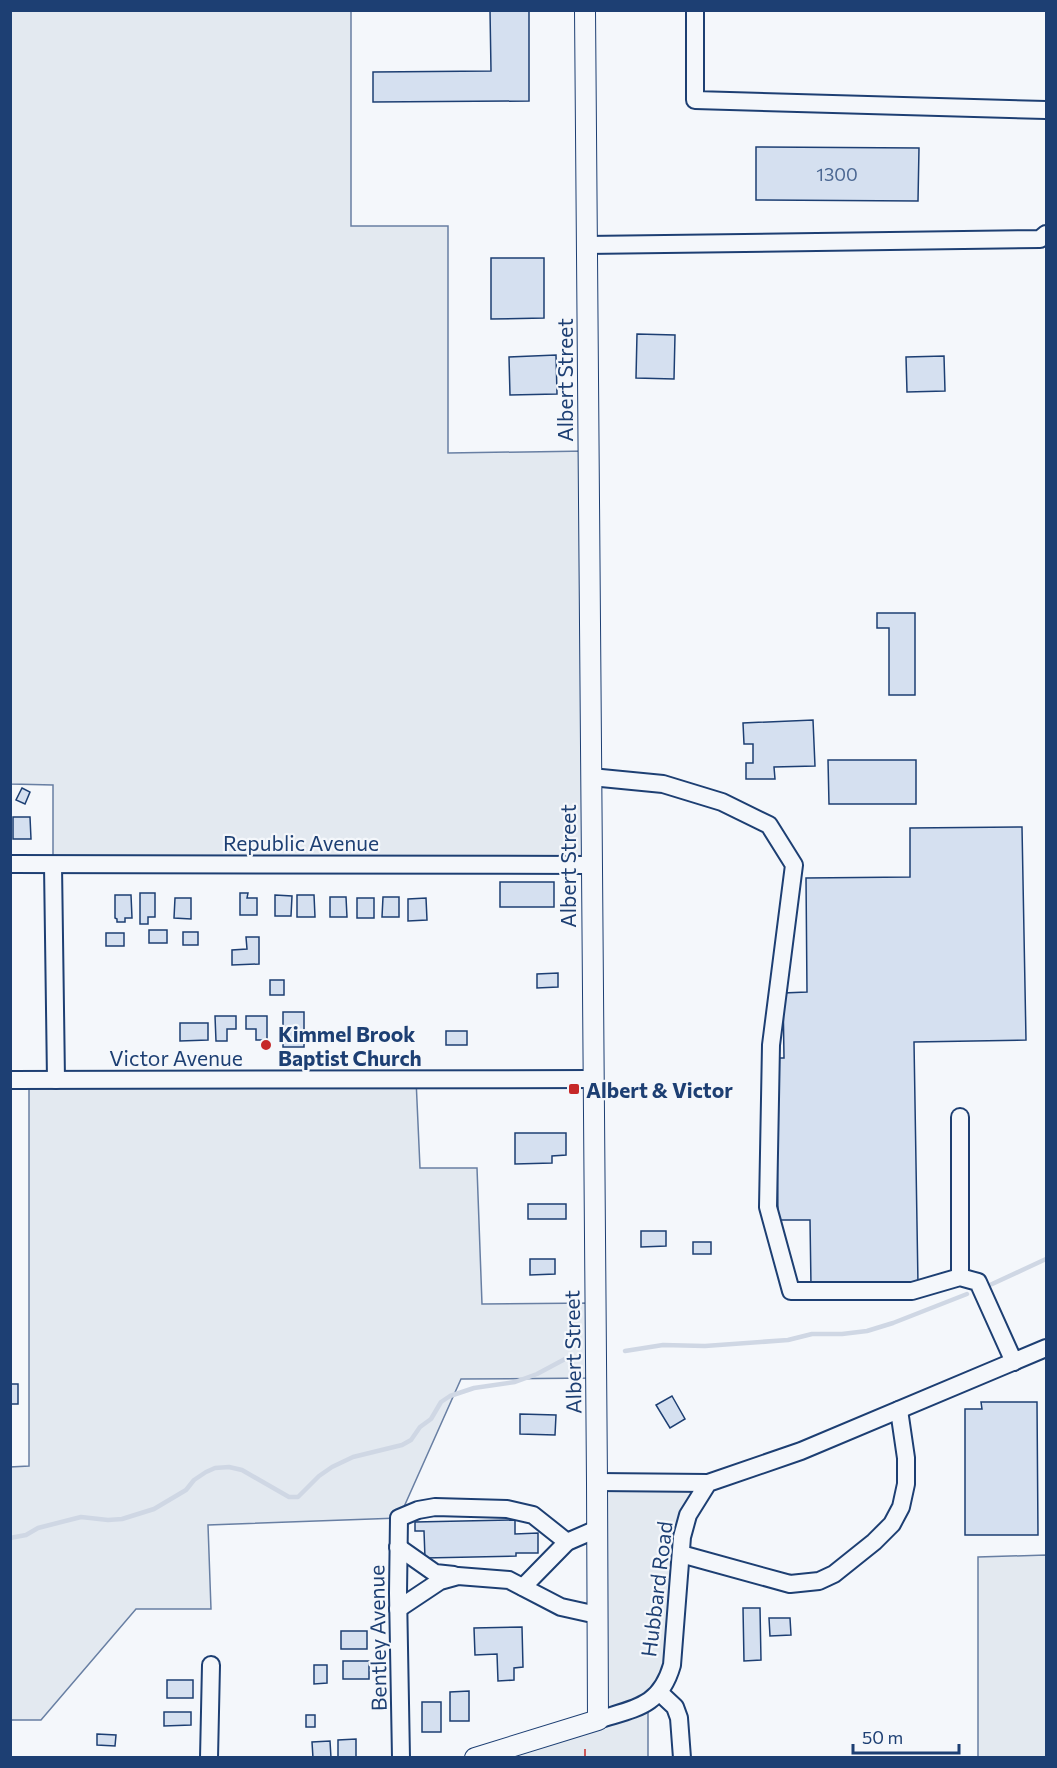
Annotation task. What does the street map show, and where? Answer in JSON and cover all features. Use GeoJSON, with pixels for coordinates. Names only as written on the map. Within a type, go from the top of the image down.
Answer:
{"type":"FeatureCollection","features":[{"type":"Feature","properties":{"kind":"main road","name":"Albert Street"},"geometry":{"type":"LineString","coordinates":[[585,10],[598,1720]]}},
{"type":"Feature","properties":{"kind":"main road"},"geometry":{"type":"LineString","coordinates":[[476,1758],[598,1720]]}},
{"type":"Feature","properties":{"kind":"street"},"geometry":{"type":"LineString","coordinates":[[695,10],[695,100],[1047,110]]}},
{"type":"Feature","properties":{"kind":"street"},"geometry":{"type":"LineString","coordinates":[[586,244],[1040,239],[1047,234]]}},
{"type":"Feature","properties":{"kind":"street"},"geometry":{"type":"LineString","coordinates":[[591,777],[663,784],[722,802],[769,825],[794,865],[771,1045],[768,1207],[791,1291],[912,1291],[960,1277],[978,1282],[1014,1362]]}},
{"type":"Feature","properties":{"kind":"street","name":"Republic Avenue"},"geometry":{"type":"LineString","coordinates":[[10,864],[591,865]]}},
{"type":"Feature","properties":{"kind":"street"},"geometry":{"type":"LineString","coordinates":[[53,864],[56,1080]]}},
{"type":"Feature","properties":{"kind":"street","name":"Victor Avenue"},"geometry":{"type":"LineString","coordinates":[[10,1080],[593,1079]]}},
{"type":"Feature","properties":{"kind":"street"},"geometry":{"type":"LineString","coordinates":[[960,1117],[960,1277]]}},
{"type":"Feature","properties":{"kind":"street"},"geometry":{"type":"LineString","coordinates":[[597,1482],[708,1483],[801,1450],[1047,1348]]}},
{"type":"Feature","properties":{"kind":"street"},"geometry":{"type":"LineString","coordinates":[[681,1554],[789,1584],[819,1581],[834,1574],[874,1542],[892,1524],[901,1507],[906,1484],[906,1458],[899,1410]]}},
{"type":"Feature","properties":{"kind":"street","name":"Hubbard Road"},"geometry":{"type":"LineString","coordinates":[[659,1692],[672,1665],[682,1537],[688,1515],[708,1483]]}},
{"type":"Feature","properties":{"kind":"street","name":"Bentley Avenue"},"geometry":{"type":"LineString","coordinates":[[401,1758],[399,1518],[418,1510],[435,1507],[507,1509],[533,1515],[567,1542]]}},
{"type":"Feature","properties":{"kind":"street"},"geometry":{"type":"LineString","coordinates":[[523,1587],[567,1542],[597,1529]]}},
{"type":"Feature","properties":{"kind":"street"},"geometry":{"type":"LineString","coordinates":[[398,1547],[435,1572],[509,1580],[561,1607],[597,1616]]}},
{"type":"Feature","properties":{"kind":"street"},"geometry":{"type":"LineString","coordinates":[[398,1609],[440,1581],[458,1576]]}},
{"type":"Feature","properties":{"kind":"street"},"geometry":{"type":"LineString","coordinates":[[209,1758],[211,1665]]}},
{"type":"Feature","properties":{"kind":"street"},"geometry":{"type":"LineString","coordinates":[[598,1720],[636,1708],[648,1702],[659,1692],[675,1707],[679,1718],[682,1758]]}},
{"type":"Feature","properties":{"kind":"shaded area"},"geometry":{"type":"Polygon","coordinates":[[[11,11],[351,11],[351,226],[448,226],[448,453],[588,451],[591,865],[53,865],[53,785],[11,784],[11,11]]]}},
{"type":"Feature","properties":{"kind":"shaded area"},"geometry":{"type":"Polygon","coordinates":[[[416,1079],[420,1168],[477,1168],[482,1304],[595,1303],[596,1378],[461,1379],[399,1518],[208,1525],[211,1609],[136,1609],[41,1720],[11,1720],[10,1467],[29,1466],[29,1080],[416,1079]]]}},
{"type":"Feature","properties":{"kind":"shaded area"},"geometry":{"type":"Polygon","coordinates":[[[597,1482],[708,1483],[688,1515],[672,1665],[648,1702],[648,1757],[475,1758],[598,1720],[597,1482]]]}},
{"type":"Feature","properties":{"kind":"shaded area"},"geometry":{"type":"Polygon","coordinates":[[[1046,1555],[1046,1757],[978,1757],[978,1557],[1046,1555]]]}},
{"type":"Feature","properties":{"kind":"building"},"geometry":{"type":"Polygon","coordinates":[[[490,10],[529,10],[529,101],[373,102],[373,72],[491,71],[490,10]]]}},
{"type":"Feature","properties":{"kind":"building"},"geometry":{"type":"Polygon","coordinates":[[[756,147],[919,148],[918,201],[756,200],[756,147]]]}},
{"type":"Feature","properties":{"kind":"building"},"geometry":{"type":"Polygon","coordinates":[[[491,258],[544,258],[544,318],[491,319],[491,258]]]}},
{"type":"Feature","properties":{"kind":"building"},"geometry":{"type":"Polygon","coordinates":[[[637,334],[675,335],[674,379],[636,378],[637,334]]]}},
{"type":"Feature","properties":{"kind":"building"},"geometry":{"type":"Polygon","coordinates":[[[556,355],[557,394],[510,395],[509,357],[556,355]]]}},
{"type":"Feature","properties":{"kind":"building"},"geometry":{"type":"Polygon","coordinates":[[[944,356],[945,391],[907,392],[906,357],[944,356]]]}},
{"type":"Feature","properties":{"kind":"building"},"geometry":{"type":"Polygon","coordinates":[[[877,613],[915,613],[915,695],[889,695],[889,628],[877,628],[877,613]]]}},
{"type":"Feature","properties":{"kind":"building"},"geometry":{"type":"Polygon","coordinates":[[[813,720],[815,766],[774,767],[775,779],[746,779],[746,763],[753,763],[753,744],[744,744],[743,723],[813,720]]]}},
{"type":"Feature","properties":{"kind":"building"},"geometry":{"type":"Polygon","coordinates":[[[828,760],[916,760],[916,804],[829,804],[828,760]]]}},
{"type":"Feature","properties":{"kind":"building"},"geometry":{"type":"Polygon","coordinates":[[[22,788],[30,792],[25,804],[16,800],[22,788]]]}},
{"type":"Feature","properties":{"kind":"building"},"geometry":{"type":"Polygon","coordinates":[[[13,817],[30,817],[31,839],[13,839],[13,817]]]}},
{"type":"Feature","properties":{"kind":"building"},"geometry":{"type":"Polygon","coordinates":[[[1022,827],[1026,1040],[914,1042],[918,1284],[811,1286],[810,1220],[778,1220],[776,1058],[784,1058],[783,993],[807,992],[806,878],[910,877],[910,828],[1022,827]]]}},
{"type":"Feature","properties":{"kind":"building"},"geometry":{"type":"Polygon","coordinates":[[[500,882],[554,882],[554,907],[500,907],[500,882]]]}},
{"type":"Feature","properties":{"kind":"building"},"geometry":{"type":"Polygon","coordinates":[[[140,893],[155,893],[155,917],[148,917],[148,924],[140,924],[140,893]]]}},
{"type":"Feature","properties":{"kind":"building"},"geometry":{"type":"Polygon","coordinates":[[[240,893],[248,893],[247,898],[257,898],[257,915],[240,915],[240,893]]]}},
{"type":"Feature","properties":{"kind":"building"},"geometry":{"type":"Polygon","coordinates":[[[115,895],[131,895],[132,918],[125,918],[125,922],[117,922],[115,918],[115,895]]]}},
{"type":"Feature","properties":{"kind":"building"},"geometry":{"type":"Polygon","coordinates":[[[275,895],[292,896],[291,916],[275,916],[275,895]]]}},
{"type":"Feature","properties":{"kind":"building"},"geometry":{"type":"Polygon","coordinates":[[[297,895],[314,895],[315,917],[297,917],[297,895]]]}},
{"type":"Feature","properties":{"kind":"building"},"geometry":{"type":"Polygon","coordinates":[[[330,897],[346,897],[347,917],[330,917],[330,897]]]}},
{"type":"Feature","properties":{"kind":"building"},"geometry":{"type":"Polygon","coordinates":[[[383,897],[399,897],[399,917],[382,917],[383,897]]]}},
{"type":"Feature","properties":{"kind":"building"},"geometry":{"type":"Polygon","coordinates":[[[175,898],[191,898],[191,919],[174,918],[175,898]]]}},
{"type":"Feature","properties":{"kind":"building"},"geometry":{"type":"Polygon","coordinates":[[[357,898],[374,898],[374,918],[357,918],[357,898]]]}},
{"type":"Feature","properties":{"kind":"building"},"geometry":{"type":"Polygon","coordinates":[[[426,898],[427,920],[408,921],[408,899],[426,898]]]}},
{"type":"Feature","properties":{"kind":"building"},"geometry":{"type":"Polygon","coordinates":[[[149,930],[167,930],[167,943],[149,943],[149,930]]]}},
{"type":"Feature","properties":{"kind":"building"},"geometry":{"type":"Polygon","coordinates":[[[183,932],[198,932],[198,945],[183,945],[183,932]]]}},
{"type":"Feature","properties":{"kind":"building"},"geometry":{"type":"Polygon","coordinates":[[[106,933],[124,933],[124,946],[106,946],[106,933]]]}},
{"type":"Feature","properties":{"kind":"building"},"geometry":{"type":"Polygon","coordinates":[[[246,937],[259,937],[259,964],[232,965],[232,950],[247,949],[246,937]]]}},
{"type":"Feature","properties":{"kind":"building"},"geometry":{"type":"Polygon","coordinates":[[[558,973],[558,987],[537,988],[537,974],[558,973]]]}},
{"type":"Feature","properties":{"kind":"building"},"geometry":{"type":"Polygon","coordinates":[[[270,980],[284,980],[284,995],[270,995],[270,980]]]}},
{"type":"Feature","properties":{"kind":"building"},"geometry":{"type":"Polygon","coordinates":[[[283,1012],[304,1012],[304,1047],[283,1047],[283,1012]]]}},
{"type":"Feature","properties":{"kind":"building"},"geometry":{"type":"Polygon","coordinates":[[[215,1016],[236,1016],[236,1029],[227,1029],[227,1041],[216,1041],[215,1016]]]}},
{"type":"Feature","properties":{"kind":"building"},"geometry":{"type":"Polygon","coordinates":[[[246,1016],[267,1016],[267,1040],[256,1040],[256,1029],[246,1029],[246,1016]]]}},
{"type":"Feature","properties":{"kind":"building"},"geometry":{"type":"Polygon","coordinates":[[[180,1023],[208,1023],[208,1040],[180,1041],[180,1023]]]}},
{"type":"Feature","properties":{"kind":"building"},"geometry":{"type":"Polygon","coordinates":[[[446,1031],[467,1031],[467,1045],[446,1045],[446,1031]]]}},
{"type":"Feature","properties":{"kind":"building"},"geometry":{"type":"Polygon","coordinates":[[[515,1133],[566,1133],[566,1155],[552,1156],[552,1163],[515,1164],[515,1133]]]}},
{"type":"Feature","properties":{"kind":"building"},"geometry":{"type":"Polygon","coordinates":[[[528,1204],[566,1204],[566,1219],[528,1219],[528,1204]]]}},
{"type":"Feature","properties":{"kind":"building"},"geometry":{"type":"Polygon","coordinates":[[[641,1231],[666,1231],[666,1246],[641,1247],[641,1231]]]}},
{"type":"Feature","properties":{"kind":"building"},"geometry":{"type":"Polygon","coordinates":[[[693,1242],[711,1242],[711,1254],[693,1254],[693,1242]]]}},
{"type":"Feature","properties":{"kind":"building"},"geometry":{"type":"Polygon","coordinates":[[[530,1259],[555,1259],[555,1274],[530,1275],[530,1259]]]}},
{"type":"Feature","properties":{"kind":"building"},"geometry":{"type":"Polygon","coordinates":[[[10,1384],[18,1384],[18,1404],[10,1404],[10,1384]]]}},
{"type":"Feature","properties":{"kind":"building"},"geometry":{"type":"Polygon","coordinates":[[[672,1396],[685,1419],[670,1428],[656,1405],[672,1396]]]}},
{"type":"Feature","properties":{"kind":"building"},"geometry":{"type":"Polygon","coordinates":[[[981,1402],[1037,1402],[1038,1535],[965,1535],[965,1409],[982,1409],[981,1402]]]}},
{"type":"Feature","properties":{"kind":"building"},"geometry":{"type":"Polygon","coordinates":[[[520,1414],[556,1415],[555,1435],[520,1434],[520,1414]]]}},
{"type":"Feature","properties":{"kind":"building"},"geometry":{"type":"Polygon","coordinates":[[[515,1520],[515,1534],[538,1533],[538,1553],[516,1553],[516,1556],[425,1558],[424,1531],[415,1531],[415,1522],[515,1520]]]}},
{"type":"Feature","properties":{"kind":"building"},"geometry":{"type":"Polygon","coordinates":[[[743,1608],[760,1608],[761,1660],[744,1661],[743,1608]]]}},
{"type":"Feature","properties":{"kind":"building"},"geometry":{"type":"Polygon","coordinates":[[[769,1618],[790,1618],[791,1635],[770,1636],[769,1618]]]}},
{"type":"Feature","properties":{"kind":"building"},"geometry":{"type":"Polygon","coordinates":[[[522,1627],[523,1667],[514,1668],[514,1680],[498,1681],[497,1654],[475,1655],[474,1628],[522,1627]]]}},
{"type":"Feature","properties":{"kind":"building"},"geometry":{"type":"Polygon","coordinates":[[[341,1631],[367,1631],[367,1649],[341,1649],[341,1631]]]}},
{"type":"Feature","properties":{"kind":"building"},"geometry":{"type":"Polygon","coordinates":[[[343,1661],[369,1661],[369,1679],[343,1679],[343,1661]]]}},
{"type":"Feature","properties":{"kind":"building"},"geometry":{"type":"Polygon","coordinates":[[[314,1665],[327,1665],[327,1683],[314,1684],[314,1665]]]}},
{"type":"Feature","properties":{"kind":"building"},"geometry":{"type":"Polygon","coordinates":[[[167,1680],[193,1680],[193,1698],[167,1698],[167,1680]]]}},
{"type":"Feature","properties":{"kind":"building"},"geometry":{"type":"Polygon","coordinates":[[[469,1691],[469,1721],[450,1721],[450,1692],[469,1691]]]}},
{"type":"Feature","properties":{"kind":"building"},"geometry":{"type":"Polygon","coordinates":[[[422,1702],[441,1702],[441,1732],[422,1732],[422,1702]]]}},
{"type":"Feature","properties":{"kind":"building"},"geometry":{"type":"Polygon","coordinates":[[[164,1712],[191,1712],[191,1725],[164,1726],[164,1712]]]}},
{"type":"Feature","properties":{"kind":"building"},"geometry":{"type":"Polygon","coordinates":[[[306,1715],[315,1715],[315,1727],[306,1727],[306,1715]]]}},
{"type":"Feature","properties":{"kind":"building"},"geometry":{"type":"Polygon","coordinates":[[[97,1734],[116,1735],[115,1746],[97,1745],[97,1734]]]}},
{"type":"Feature","properties":{"kind":"building"},"geometry":{"type":"Polygon","coordinates":[[[356,1739],[356,1758],[338,1758],[338,1740],[356,1739]]]}},
{"type":"Feature","properties":{"kind":"building"},"geometry":{"type":"Polygon","coordinates":[[[330,1741],[331,1758],[313,1758],[312,1742],[330,1741]]]}},
{"type":"Feature","properties":{"kind":"waterway"},"geometry":{"type":"LineString","coordinates":[[990,1285],[1046,1259]]}},
{"type":"Feature","properties":{"kind":"waterway"},"geometry":{"type":"LineString","coordinates":[[625,1351],[663,1345],[705,1346],[788,1340],[812,1334],[867,1331],[967,1294]]}},
{"type":"Feature","properties":{"kind":"waterway"},"geometry":{"type":"LineString","coordinates":[[10,1538],[81,1517],[122,1519],[154,1509],[186,1490],[194,1480],[215,1468],[229,1467],[242,1470],[289,1497],[298,1497],[319,1476],[332,1467],[353,1457],[402,1445],[411,1440],[420,1427],[431,1419],[441,1402],[450,1396],[474,1388],[515,1382],[537,1374],[565,1359]]}},
{"type":"Feature","properties":{"kind":"power"},"geometry":{"type":"LineString","coordinates":[[585,1749],[585,1758]]}},
{"type":"Feature","properties":{"kind":"place","name":"Kimmel Brook Baptist Church"},"geometry":{"type":"Point","coordinates":[266,1045]}},
{"type":"Feature","properties":{"kind":"place","name":"Albert & Victor"},"geometry":{"type":"Point","coordinates":[574,1089]}}]}
